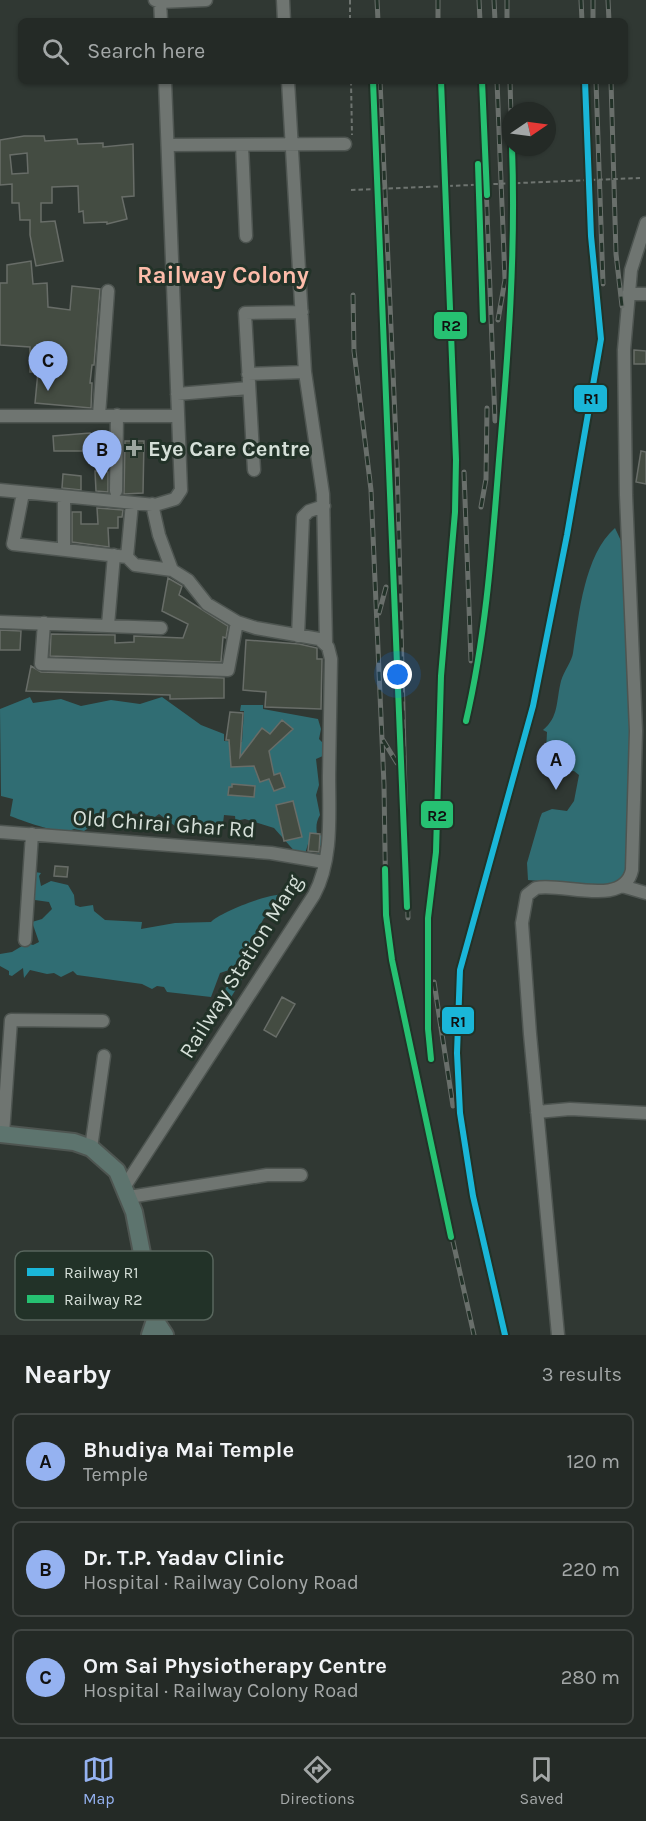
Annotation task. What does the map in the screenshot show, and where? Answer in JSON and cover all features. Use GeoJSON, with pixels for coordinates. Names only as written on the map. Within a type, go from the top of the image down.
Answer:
{"type":"FeatureCollection","features":[{"type":"Feature","properties":{"kind":"highway"},"geometry":{"type":"LineString","coordinates":[[1,1134],[53,1138],[91,1148],[117,1172],[127,1192],[138,1251]]}},
{"type":"Feature","properties":{"kind":"highway"},"geometry":{"type":"LineString","coordinates":[[153,1327],[165,1335]]}},
{"type":"Feature","properties":{"kind":"street"},"geometry":{"type":"LineString","coordinates":[[161,18],[158,1],[206,0]]}},
{"type":"Feature","properties":{"kind":"street"},"geometry":{"type":"LineString","coordinates":[[283,0],[285,18]]}},
{"type":"Feature","properties":{"kind":"street"},"geometry":{"type":"LineString","coordinates":[[0,490],[64,498],[162,504],[174,499],[181,490],[165,84]]}},
{"type":"Feature","properties":{"kind":"street","name":"Railway Station Marg"},"geometry":{"type":"LineString","coordinates":[[127,1192],[314,895],[324,862],[329,821],[331,659],[326,643],[324,506],[305,372],[288,84]]}},
{"type":"Feature","properties":{"kind":"street"},"geometry":{"type":"LineString","coordinates":[[168,146],[345,144]]}},
{"type":"Feature","properties":{"kind":"street"},"geometry":{"type":"LineString","coordinates":[[242,145],[246,236]]}},
{"type":"Feature","properties":{"kind":"street"},"geometry":{"type":"LineString","coordinates":[[558,1335],[522,923],[527,895],[542,886],[606,891],[628,882],[632,870],[640,773],[636,731],[626,495],[624,350],[631,270],[646,223]]}},
{"type":"Feature","properties":{"kind":"street"},"geometry":{"type":"LineString","coordinates":[[99,415],[108,291]]}},
{"type":"Feature","properties":{"kind":"street"},"geometry":{"type":"LineString","coordinates":[[628,294],[646,294]]}},
{"type":"Feature","properties":{"kind":"street"},"geometry":{"type":"LineString","coordinates":[[254,470],[245,313],[302,312]]}},
{"type":"Feature","properties":{"kind":"street"},"geometry":{"type":"LineString","coordinates":[[248,374],[305,372]]}},
{"type":"Feature","properties":{"kind":"street"},"geometry":{"type":"LineString","coordinates":[[177,394],[249,388]]}},
{"type":"Feature","properties":{"kind":"street"},"geometry":{"type":"LineString","coordinates":[[116,491],[117,415]]}},
{"type":"Feature","properties":{"kind":"street"},"geometry":{"type":"LineString","coordinates":[[0,416],[177,416]]}},
{"type":"Feature","properties":{"kind":"street"},"geometry":{"type":"LineString","coordinates":[[23,493],[13,544],[127,557],[135,566],[172,570],[188,580],[207,604],[237,622],[326,643]]}},
{"type":"Feature","properties":{"kind":"street"},"geometry":{"type":"LineString","coordinates":[[64,498],[64,549]]}},
{"type":"Feature","properties":{"kind":"street"},"geometry":{"type":"LineString","coordinates":[[127,557],[132,503]]}},
{"type":"Feature","properties":{"kind":"street"},"geometry":{"type":"LineString","coordinates":[[152,504],[159,536],[172,570]]}},
{"type":"Feature","properties":{"kind":"street"},"geometry":{"type":"LineString","coordinates":[[298,636],[303,517],[309,511],[324,506]]}},
{"type":"Feature","properties":{"kind":"street"},"geometry":{"type":"LineString","coordinates":[[108,625],[114,555]]}},
{"type":"Feature","properties":{"kind":"street"},"geometry":{"type":"LineString","coordinates":[[0,621],[161,628]]}},
{"type":"Feature","properties":{"kind":"street"},"geometry":{"type":"LineString","coordinates":[[44,623],[41,664],[228,670],[237,622]]}},
{"type":"Feature","properties":{"kind":"street","name":"Old Chirai Ghar Rd"},"geometry":{"type":"LineString","coordinates":[[0,832],[271,853],[324,862]]}},
{"type":"Feature","properties":{"kind":"street"},"geometry":{"type":"LineString","coordinates":[[25,940],[32,834]]}},
{"type":"Feature","properties":{"kind":"street"},"geometry":{"type":"LineString","coordinates":[[622,886],[646,892]]}},
{"type":"Feature","properties":{"kind":"street"},"geometry":{"type":"LineString","coordinates":[[1,1134],[11,1020],[103,1021]]}},
{"type":"Feature","properties":{"kind":"street"},"geometry":{"type":"LineString","coordinates":[[91,1148],[104,1056]]}},
{"type":"Feature","properties":{"kind":"street"},"geometry":{"type":"LineString","coordinates":[[537,1112],[578,1109],[646,1113]]}},
{"type":"Feature","properties":{"kind":"street"},"geometry":{"type":"LineString","coordinates":[[127,1192],[267,1175],[301,1175]]}},
{"type":"Feature","properties":{"kind":"path"},"geometry":{"type":"LineString","coordinates":[[350,0],[350,18]]}},
{"type":"Feature","properties":{"kind":"path"},"geometry":{"type":"LineString","coordinates":[[345,144],[352,143],[351,84]]}},
{"type":"Feature","properties":{"kind":"path"},"geometry":{"type":"LineString","coordinates":[[351,190],[640,177]]}},
{"type":"Feature","properties":{"kind":"water"},"geometry":{"type":"Polygon","coordinates":[[[615,528],[622,543],[628,628],[626,635],[631,710],[629,873],[612,887],[528,880],[527,863],[542,813],[552,809],[567,811],[574,801],[579,775],[574,771],[555,772],[543,765],[541,758],[546,752],[547,732],[543,730],[552,720],[561,681],[572,656],[590,569],[596,554],[615,528]]]}},
{"type":"Feature","properties":{"kind":"water"},"geometry":{"type":"Polygon","coordinates":[[[30,697],[33,703],[61,699],[81,706],[111,700],[140,704],[162,697],[201,725],[224,734],[224,741],[242,742],[244,711],[240,711],[241,705],[263,705],[263,709],[318,719],[321,729],[319,739],[325,745],[325,755],[316,759],[319,785],[316,795],[320,815],[316,829],[317,835],[326,836],[324,857],[312,854],[322,853],[322,846],[308,844],[305,854],[297,854],[274,828],[245,819],[240,820],[236,826],[235,816],[224,815],[223,823],[201,824],[179,829],[159,814],[155,817],[127,814],[102,820],[84,831],[74,829],[60,831],[10,816],[13,799],[1,796],[0,709],[30,697]]]}},
{"type":"Feature","properties":{"kind":"water"},"geometry":{"type":"Polygon","coordinates":[[[35,872],[41,873],[39,876],[41,886],[51,881],[68,885],[74,895],[75,905],[80,907],[93,905],[94,911],[105,920],[142,922],[141,929],[175,923],[211,922],[224,913],[246,904],[270,896],[287,895],[275,914],[264,918],[236,969],[244,976],[230,999],[221,996],[234,975],[229,970],[220,973],[211,997],[167,992],[164,987],[157,986],[152,989],[142,984],[77,975],[73,971],[61,977],[54,973],[47,974],[30,970],[24,978],[23,968],[12,976],[9,975],[9,971],[0,966],[0,954],[12,952],[27,943],[33,945],[39,942],[32,922],[42,919],[52,909],[49,902],[35,900],[35,872]]]}},
{"type":"Feature","properties":{"kind":"building"},"geometry":{"type":"Polygon","coordinates":[[[24,136],[44,136],[45,141],[77,139],[78,144],[103,143],[103,147],[133,144],[134,196],[122,197],[127,219],[107,224],[107,222],[84,223],[83,211],[79,212],[78,186],[52,187],[52,203],[41,203],[41,222],[55,221],[63,261],[36,266],[30,235],[30,220],[20,220],[19,203],[12,203],[12,184],[0,185],[0,140],[24,136]],[[27,153],[10,155],[12,174],[28,173],[27,153]]]}},
{"type":"Feature","properties":{"kind":"building"},"geometry":{"type":"Polygon","coordinates":[[[31,261],[33,284],[47,283],[48,307],[70,310],[72,286],[100,289],[94,365],[92,365],[90,383],[92,383],[91,408],[35,403],[38,372],[30,372],[30,347],[0,345],[0,283],[7,283],[7,265],[31,261]]]}},
{"type":"Feature","properties":{"kind":"building"},"geometry":{"type":"Polygon","coordinates":[[[634,350],[646,351],[646,364],[634,364],[634,350]]]}},
{"type":"Feature","properties":{"kind":"building"},"geometry":{"type":"Polygon","coordinates":[[[90,433],[91,451],[54,451],[53,436],[90,433]]]}},
{"type":"Feature","properties":{"kind":"building"},"geometry":{"type":"Polygon","coordinates":[[[125,441],[144,441],[143,493],[124,494],[125,441]]]}},
{"type":"Feature","properties":{"kind":"building"},"geometry":{"type":"Polygon","coordinates":[[[641,451],[646,452],[646,484],[636,482],[641,451]]]}},
{"type":"Feature","properties":{"kind":"building"},"geometry":{"type":"Polygon","coordinates":[[[95,471],[108,472],[108,492],[96,491],[95,471]]]}},
{"type":"Feature","properties":{"kind":"building"},"geometry":{"type":"Polygon","coordinates":[[[63,474],[81,476],[81,490],[62,488],[63,474]]]}},
{"type":"Feature","properties":{"kind":"building"},"geometry":{"type":"Polygon","coordinates":[[[97,508],[123,510],[122,517],[118,517],[118,528],[108,528],[109,547],[72,542],[72,512],[81,512],[81,524],[98,524],[97,508]]]}},
{"type":"Feature","properties":{"kind":"building"},"geometry":{"type":"Polygon","coordinates":[[[168,578],[182,586],[179,595],[228,626],[226,638],[223,637],[221,662],[50,656],[51,634],[115,635],[115,643],[134,642],[134,636],[183,638],[188,624],[162,611],[168,578]]]}},
{"type":"Feature","properties":{"kind":"building"},"geometry":{"type":"Polygon","coordinates":[[[0,630],[21,631],[20,650],[0,650],[0,630]]]}},
{"type":"Feature","properties":{"kind":"building"},"geometry":{"type":"Polygon","coordinates":[[[246,640],[299,644],[317,648],[317,659],[322,659],[321,709],[265,707],[266,692],[243,690],[246,640]]]}},
{"type":"Feature","properties":{"kind":"building"},"geometry":{"type":"Polygon","coordinates":[[[31,666],[41,672],[224,678],[224,698],[170,699],[170,695],[26,691],[31,666]]]}},
{"type":"Feature","properties":{"kind":"building"},"geometry":{"type":"Polygon","coordinates":[[[230,712],[243,713],[240,757],[262,728],[270,734],[282,720],[293,729],[269,751],[274,775],[280,773],[285,787],[274,791],[269,779],[260,782],[254,766],[231,767],[229,740],[226,740],[230,712]]]}},
{"type":"Feature","properties":{"kind":"building"},"geometry":{"type":"Polygon","coordinates":[[[232,784],[255,786],[254,797],[228,795],[232,784]]]}},
{"type":"Feature","properties":{"kind":"building"},"geometry":{"type":"Polygon","coordinates":[[[293,801],[302,837],[284,841],[276,805],[293,801]]]}},
{"type":"Feature","properties":{"kind":"building"},"geometry":{"type":"Polygon","coordinates":[[[310,833],[320,834],[319,852],[308,851],[310,833]]]}},
{"type":"Feature","properties":{"kind":"building"},"geometry":{"type":"Polygon","coordinates":[[[55,866],[68,867],[67,877],[54,876],[55,866]]]}},
{"type":"Feature","properties":{"kind":"building"},"geometry":{"type":"Polygon","coordinates":[[[282,997],[295,1004],[276,1037],[264,1030],[282,997]]]}},
{"type":"Feature","properties":{"kind":"railway"},"geometry":{"type":"LineString","coordinates":[[377,0],[378,18]]}},
{"type":"Feature","properties":{"kind":"railway"},"geometry":{"type":"LineString","coordinates":[[438,0],[438,18]]}},
{"type":"Feature","properties":{"kind":"railway"},"geometry":{"type":"LineString","coordinates":[[479,0],[480,18]]}},
{"type":"Feature","properties":{"kind":"railway"},"geometry":{"type":"LineString","coordinates":[[494,0],[495,18]]}},
{"type":"Feature","properties":{"kind":"railway"},"geometry":{"type":"LineString","coordinates":[[507,0],[507,18]]}},
{"type":"Feature","properties":{"kind":"railway"},"geometry":{"type":"LineString","coordinates":[[581,0],[582,18]]}},
{"type":"Feature","properties":{"kind":"railway"},"geometry":{"type":"LineString","coordinates":[[593,0],[593,18]]}},
{"type":"Feature","properties":{"kind":"railway"},"geometry":{"type":"LineString","coordinates":[[608,0],[609,18]]}},
{"type":"Feature","properties":{"kind":"railway"},"geometry":{"type":"LineString","coordinates":[[380,84],[397,462],[408,918]]}},
{"type":"Feature","properties":{"kind":"railway"},"geometry":{"type":"LineString","coordinates":[[428,1029],[428,918],[436,852],[441,676],[455,512],[456,460],[441,84]]}},
{"type":"Feature","properties":{"kind":"railway"},"geometry":{"type":"LineString","coordinates":[[482,84],[495,421]]}},
{"type":"Feature","properties":{"kind":"railway"},"geometry":{"type":"LineString","coordinates":[[497,84],[505,280],[498,320]]}},
{"type":"Feature","properties":{"kind":"railway"},"geometry":{"type":"LineString","coordinates":[[510,84],[511,102]]}},
{"type":"Feature","properties":{"kind":"railway"},"geometry":{"type":"LineString","coordinates":[[505,1335],[473,1196],[460,1113],[457,1053],[460,970],[533,706],[567,535],[601,339],[591,236],[585,84]]}},
{"type":"Feature","properties":{"kind":"railway"},"geometry":{"type":"LineString","coordinates":[[596,84],[603,284]]}},
{"type":"Feature","properties":{"kind":"railway"},"geometry":{"type":"LineString","coordinates":[[611,84],[616,254],[622,306]]}},
{"type":"Feature","properties":{"kind":"railway"},"geometry":{"type":"LineString","coordinates":[[466,721],[479,656],[494,526],[512,264],[512,156]]}},
{"type":"Feature","properties":{"kind":"railway"},"geometry":{"type":"LineString","coordinates":[[353,295],[354,351],[371,490],[384,785],[386,915],[392,960],[418,1086],[474,1335]]}},
{"type":"Feature","properties":{"kind":"railway"},"geometry":{"type":"LineString","coordinates":[[481,507],[486,479],[487,408]]}},
{"type":"Feature","properties":{"kind":"railway"},"geometry":{"type":"LineString","coordinates":[[464,472],[471,661]]}},
{"type":"Feature","properties":{"kind":"railway"},"geometry":{"type":"LineString","coordinates":[[379,613],[386,587]]}},
{"type":"Feature","properties":{"kind":"railway"},"geometry":{"type":"LineString","coordinates":[[383,740],[397,763]]}},
{"type":"Feature","properties":{"kind":"railway"},"geometry":{"type":"LineString","coordinates":[[434,982],[453,1106]]}},
{"type":"Feature","properties":{"kind":"rail line","name":"R2"},"geometry":{"type":"LineString","coordinates":[[373,84],[407,907]]}},
{"type":"Feature","properties":{"kind":"rail line","name":"R2"},"geometry":{"type":"LineString","coordinates":[[431,1059],[428,1029],[428,918],[436,852],[441,676],[455,512],[456,460],[441,84]]}},
{"type":"Feature","properties":{"kind":"rail line","name":"R2"},"geometry":{"type":"LineString","coordinates":[[482,84],[487,195]]}},
{"type":"Feature","properties":{"kind":"rail line","name":"R1"},"geometry":{"type":"LineString","coordinates":[[505,1335],[473,1196],[460,1113],[457,1053],[460,970],[533,706],[567,535],[601,339],[591,236],[585,84]]}},
{"type":"Feature","properties":{"kind":"rail line","name":"R2"},"geometry":{"type":"LineString","coordinates":[[466,721],[479,656],[494,526],[512,264],[512,156]]}},
{"type":"Feature","properties":{"kind":"rail line","name":"R2"},"geometry":{"type":"LineString","coordinates":[[478,164],[483,320]]}},
{"type":"Feature","properties":{"kind":"rail line","name":"R2"},"geometry":{"type":"LineString","coordinates":[[385,869],[386,915],[392,960],[451,1237]]}},
{"type":"Feature","properties":{"kind":"place","name":"Om Sai Physiotherapy Centre"},"geometry":{"type":"Point","coordinates":[48,391]}},
{"type":"Feature","properties":{"kind":"place","name":"Eye Care Centre"},"geometry":{"type":"Point","coordinates":[134,448]}},
{"type":"Feature","properties":{"kind":"place","name":"Dr. T.P. Yadav Clinic"},"geometry":{"type":"Point","coordinates":[102,480]}},
{"type":"Feature","properties":{"kind":"place","name":"Bhudiya Mai Temple"},"geometry":{"type":"Point","coordinates":[556,790]}},
{"type":"Feature","properties":{"kind":"district","name":"Railway Colony"},"geometry":{"type":"Point","coordinates":[223,275]}}]}
